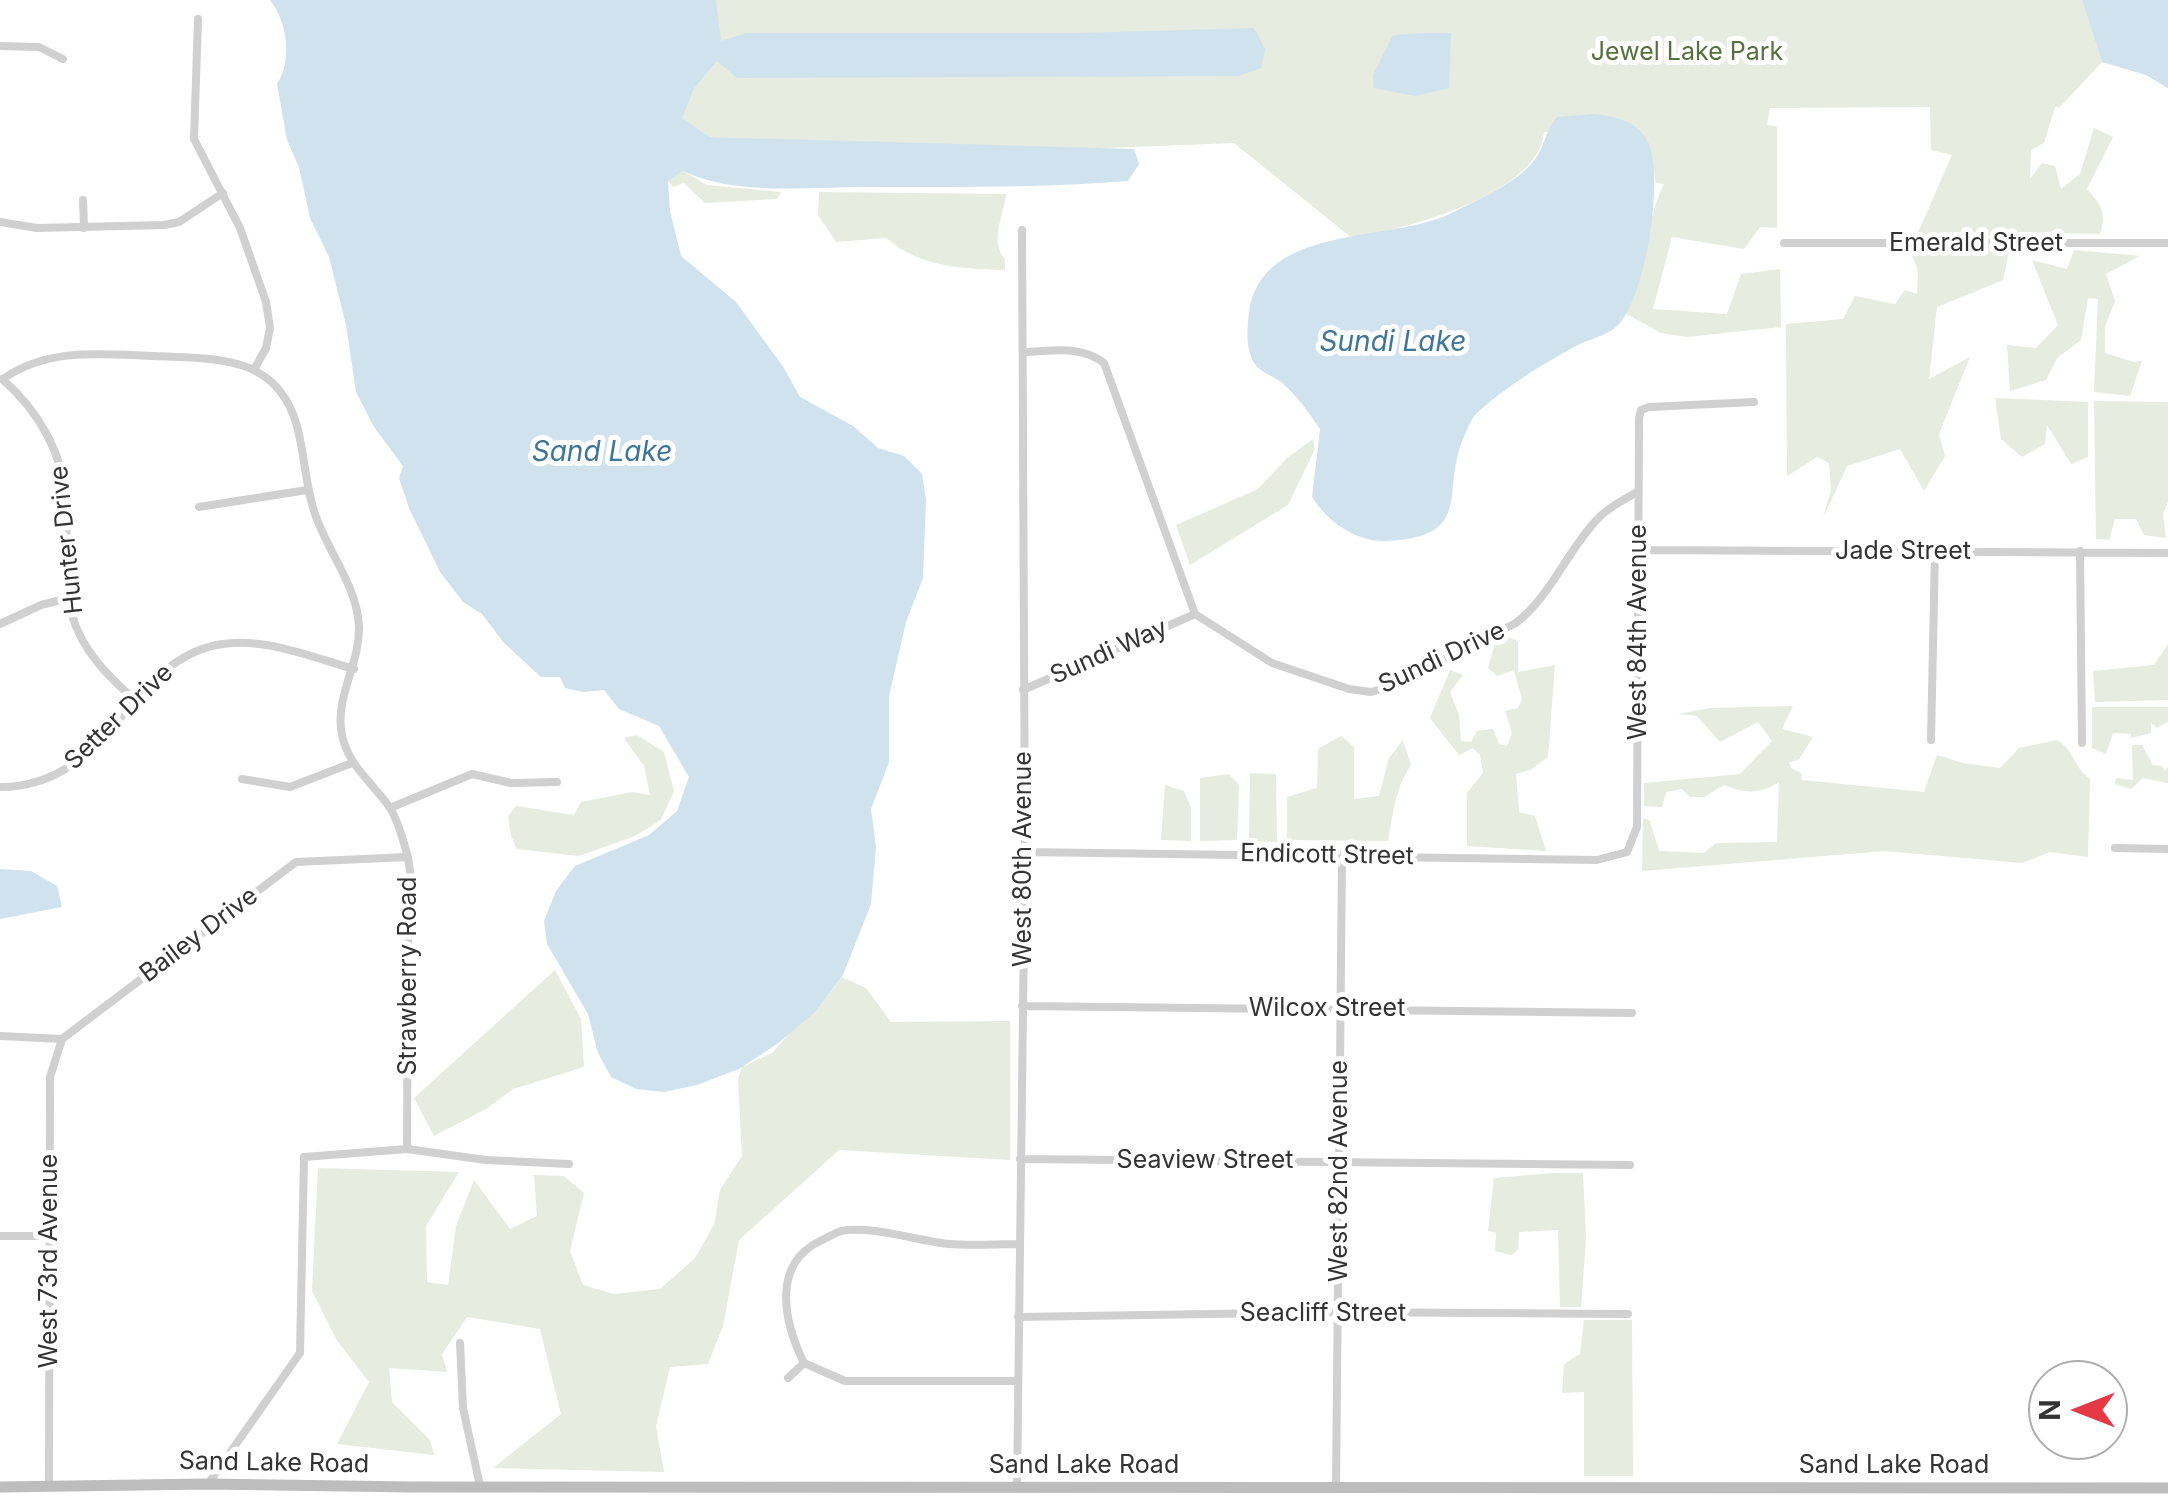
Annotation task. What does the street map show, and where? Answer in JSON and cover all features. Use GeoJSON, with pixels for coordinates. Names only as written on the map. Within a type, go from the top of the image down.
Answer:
{"type":"FeatureCollection","features":[{"type":"Feature","properties":{"kind":"main road","name":"Sand Lake Road"},"geometry":{"type":"LineString","coordinates":[[0,1487],[208,1484],[2168,1488]]}},
{"type":"Feature","properties":{"kind":"street"},"geometry":{"type":"LineString","coordinates":[[198,19],[194,139],[240,228],[266,302],[270,328],[266,348],[255,368]]}},
{"type":"Feature","properties":{"kind":"street"},"geometry":{"type":"LineString","coordinates":[[0,46],[40,47],[63,60]]}},
{"type":"Feature","properties":{"kind":"street"},"geometry":{"type":"LineString","coordinates":[[0,222],[37,228],[84,228],[179,222],[223,193]]}},
{"type":"Feature","properties":{"kind":"street"},"geometry":{"type":"LineString","coordinates":[[83,200],[84,228]]}},
{"type":"Feature","properties":{"kind":"street","name":"West 80th Avenue"},"geometry":{"type":"LineString","coordinates":[[1017,1488],[1025,852],[1022,230]]}},
{"type":"Feature","properties":{"kind":"street","name":"Emerald Street"},"geometry":{"type":"LineString","coordinates":[[1784,244],[2168,244]]}},
{"type":"Feature","properties":{"kind":"street"},"geometry":{"type":"LineString","coordinates":[[1025,352],[1078,351],[1093,354],[1104,363],[1196,614]]}},
{"type":"Feature","properties":{"kind":"street"},"geometry":{"type":"LineString","coordinates":[[1,378],[24,364],[51,355],[221,360],[255,368],[283,396],[297,425],[307,490],[316,518],[349,584],[359,626],[354,669],[341,699],[341,732],[352,764],[390,808],[472,774],[510,783],[557,782]]}},
{"type":"Feature","properties":{"kind":"street","name":"Hunter Drive"},"geometry":{"type":"LineString","coordinates":[[1,378],[24,397],[60,460],[66,500],[66,578],[72,617],[98,665],[136,701]]}},
{"type":"Feature","properties":{"kind":"street","name":"West 84th Avenue"},"geometry":{"type":"LineString","coordinates":[[1628,852],[1637,828],[1638,418],[1649,407],[1754,402]]}},
{"type":"Feature","properties":{"kind":"street"},"geometry":{"type":"LineString","coordinates":[[199,507],[307,490]]}},
{"type":"Feature","properties":{"kind":"street","name":"Sundi Drive"},"geometry":{"type":"LineString","coordinates":[[1196,614],[1272,663],[1349,689],[1371,692],[1390,687],[1516,623],[1534,609],[1594,522],[1606,510],[1638,492]]}},
{"type":"Feature","properties":{"kind":"street","name":"Jade Street"},"geometry":{"type":"LineString","coordinates":[[1639,550],[2168,553]]}},
{"type":"Feature","properties":{"kind":"street"},"geometry":{"type":"LineString","coordinates":[[1930,740],[1935,551]]}},
{"type":"Feature","properties":{"kind":"street"},"geometry":{"type":"LineString","coordinates":[[2080,551],[2082,743]]}},
{"type":"Feature","properties":{"kind":"street"},"geometry":{"type":"LineString","coordinates":[[0,624],[41,605],[69,598]]}},
{"type":"Feature","properties":{"kind":"street","name":"Sundi Way"},"geometry":{"type":"LineString","coordinates":[[1023,690],[1196,614]]}},
{"type":"Feature","properties":{"kind":"street","name":"Setter Drive"},"geometry":{"type":"LineString","coordinates":[[0,787],[22,787],[69,769],[100,743],[169,666],[200,648],[234,643],[279,648],[354,669]]}},
{"type":"Feature","properties":{"kind":"street"},"geometry":{"type":"LineString","coordinates":[[242,780],[290,788],[352,764]]}},
{"type":"Feature","properties":{"kind":"street","name":"Strawberry Road"},"geometry":{"type":"LineString","coordinates":[[390,808],[408,857],[407,1149]]}},
{"type":"Feature","properties":{"kind":"street"},"geometry":{"type":"LineString","coordinates":[[2115,848],[2168,849]]}},
{"type":"Feature","properties":{"kind":"street","name":"Endicott Street"},"geometry":{"type":"LineString","coordinates":[[1025,852],[1597,860],[1628,852]]}},
{"type":"Feature","properties":{"kind":"street","name":"West 82nd Avenue"},"geometry":{"type":"LineString","coordinates":[[1336,1488],[1342,855]]}},
{"type":"Feature","properties":{"kind":"street","name":"Bailey Drive"},"geometry":{"type":"LineString","coordinates":[[62,1039],[296,862],[408,857]]}},
{"type":"Feature","properties":{"kind":"street","name":"Wilcox Street"},"geometry":{"type":"LineString","coordinates":[[1022,1006],[1632,1014]]}},
{"type":"Feature","properties":{"kind":"street"},"geometry":{"type":"LineString","coordinates":[[0,1036],[62,1039]]}},
{"type":"Feature","properties":{"kind":"street","name":"West 73rd Avenue"},"geometry":{"type":"LineString","coordinates":[[49,1486],[50,1077],[62,1039]]}},
{"type":"Feature","properties":{"kind":"street"},"geometry":{"type":"LineString","coordinates":[[208,1484],[300,1353],[304,1156],[407,1149],[486,1160],[568,1164]]}},
{"type":"Feature","properties":{"kind":"street","name":"Seaview Street"},"geometry":{"type":"LineString","coordinates":[[1020,1159],[1630,1165]]}},
{"type":"Feature","properties":{"kind":"street"},"geometry":{"type":"LineString","coordinates":[[1018,1381],[846,1381],[804,1363],[793,1341],[786,1312],[794,1260],[805,1248],[841,1231],[951,1244],[1019,1244]]}},
{"type":"Feature","properties":{"kind":"street"},"geometry":{"type":"LineString","coordinates":[[0,1236],[48,1236]]}},
{"type":"Feature","properties":{"kind":"street","name":"Seacliff Street"},"geometry":{"type":"LineString","coordinates":[[1018,1317],[1338,1312],[1628,1314]]}},
{"type":"Feature","properties":{"kind":"street"},"geometry":{"type":"LineString","coordinates":[[460,1344],[462,1408],[480,1486]]}},
{"type":"Feature","properties":{"kind":"street"},"geometry":{"type":"LineString","coordinates":[[788,1378],[804,1363]]}},
{"type":"Feature","properties":{"kind":"green space","name":"Jewel Lake Park"},"geometry":{"type":"Polygon","coordinates":[[[716,0],[2082,0],[2102,62],[2060,107],[2055,107],[2044,143],[2031,150],[2030,179],[2042,163],[2055,166],[2061,189],[2080,174],[2094,128],[2113,137],[2087,189],[2101,210],[2103,221],[2100,234],[2013,232],[2003,280],[1937,307],[1929,379],[1970,357],[1939,434],[1945,456],[1924,491],[1900,449],[1847,466],[1823,518],[1831,490],[1829,463],[1817,457],[1787,476],[1786,324],[1843,319],[1855,296],[1895,304],[1905,290],[1917,294],[1918,270],[1910,251],[1952,155],[1931,150],[1930,107],[1770,108],[1767,125],[1777,126],[1777,228],[1760,227],[1744,249],[1672,237],[1653,309],[1727,314],[1741,274],[1780,269],[1781,327],[1687,337],[1661,333],[1625,313],[1638,282],[1664,184],[1656,183],[1647,139],[1544,132],[1536,154],[1519,174],[1495,191],[1434,217],[1352,238],[1234,143],[1080,149],[710,137],[681,118],[694,89],[717,61],[716,0]]]}},
{"type":"Feature","properties":{"kind":"green space"},"geometry":{"type":"Polygon","coordinates":[[[683,171],[707,185],[781,192],[777,199],[705,203],[684,183],[673,187],[668,181],[683,171]]]}},
{"type":"Feature","properties":{"kind":"green space"},"geometry":{"type":"Polygon","coordinates":[[[819,192],[1006,194],[998,236],[1005,270],[927,261],[886,238],[836,242],[818,215],[819,192]]]}},
{"type":"Feature","properties":{"kind":"green space"},"geometry":{"type":"Polygon","coordinates":[[[2074,250],[2140,256],[2106,274],[2115,301],[2105,326],[2105,353],[2142,361],[2130,396],[2094,392],[2098,299],[2088,298],[2081,340],[2057,358],[2046,380],[2010,391],[2007,345],[2036,348],[2058,325],[2032,260],[2067,269],[2074,250]]]}},
{"type":"Feature","properties":{"kind":"green space"},"geometry":{"type":"Polygon","coordinates":[[[1995,398],[2088,402],[2088,457],[2071,464],[2047,425],[2045,444],[2022,457],[2001,439],[1995,398]]]}},
{"type":"Feature","properties":{"kind":"green space"},"geometry":{"type":"Polygon","coordinates":[[[2094,401],[2168,402],[2168,502],[2163,514],[2166,538],[2144,535],[2136,519],[2115,519],[2109,540],[2096,539],[2094,401]]]}},
{"type":"Feature","properties":{"kind":"green space"},"geometry":{"type":"Polygon","coordinates":[[[1313,439],[1315,449],[1288,505],[1190,565],[1176,525],[1258,489],[1287,458],[1313,439]]]}},
{"type":"Feature","properties":{"kind":"green space"},"geometry":{"type":"Polygon","coordinates":[[[1508,637],[1518,641],[1518,672],[1555,665],[1548,757],[1530,770],[1516,774],[1519,812],[1535,816],[1546,851],[1467,846],[1467,793],[1483,773],[1480,755],[1473,748],[1459,755],[1430,718],[1450,670],[1463,675],[1450,692],[1459,715],[1461,741],[1471,742],[1477,731],[1493,729],[1499,744],[1507,746],[1512,733],[1505,711],[1518,708],[1522,700],[1514,670],[1497,676],[1488,668],[1496,639],[1508,637]]]}},
{"type":"Feature","properties":{"kind":"green space"},"geometry":{"type":"Polygon","coordinates":[[[2168,644],[2168,700],[2095,702],[2093,671],[2154,665],[2168,644]]]}},
{"type":"Feature","properties":{"kind":"green space"},"geometry":{"type":"Polygon","coordinates":[[[1793,706],[1782,729],[1813,737],[1799,759],[1789,763],[1801,773],[1802,780],[1924,792],[1937,755],[2000,768],[2019,748],[2057,740],[2090,779],[2088,857],[2050,852],[2022,863],[1885,851],[1642,871],[1643,818],[1650,821],[1659,851],[1704,853],[1716,843],[1777,842],[1779,782],[1752,791],[1724,785],[1704,797],[1690,797],[1682,789],[1666,792],[1662,807],[1644,806],[1644,783],[1740,774],[1772,741],[1758,722],[1720,742],[1697,716],[1678,714],[1710,708],[1793,706]]]}},
{"type":"Feature","properties":{"kind":"green space"},"geometry":{"type":"Polygon","coordinates":[[[2092,707],[2168,707],[2168,722],[2157,728],[2151,723],[2151,733],[2131,738],[2131,734],[2113,733],[2106,754],[2092,748],[2092,707]]]}},
{"type":"Feature","properties":{"kind":"green space"},"geometry":{"type":"Polygon","coordinates":[[[637,735],[664,752],[674,791],[661,820],[635,836],[579,856],[517,849],[508,816],[516,806],[574,815],[581,802],[632,792],[650,795],[644,766],[624,738],[637,735]]]}},
{"type":"Feature","properties":{"kind":"green space"},"geometry":{"type":"Polygon","coordinates":[[[1341,736],[1354,747],[1354,799],[1379,796],[1389,758],[1403,740],[1411,765],[1398,792],[1388,841],[1287,840],[1287,797],[1317,788],[1318,749],[1341,736]]]}},
{"type":"Feature","properties":{"kind":"green space"},"geometry":{"type":"Polygon","coordinates":[[[2132,745],[2142,745],[2153,765],[2162,766],[2165,771],[2168,767],[2168,783],[2143,778],[2131,789],[2115,784],[2116,778],[2133,780],[2132,745]]]}},
{"type":"Feature","properties":{"kind":"green space"},"geometry":{"type":"Polygon","coordinates":[[[1250,773],[1276,774],[1277,842],[1249,841],[1250,773]]]}},
{"type":"Feature","properties":{"kind":"green space"},"geometry":{"type":"Polygon","coordinates":[[[1229,774],[1239,785],[1237,840],[1200,841],[1200,778],[1229,774]]]}},
{"type":"Feature","properties":{"kind":"green space"},"geometry":{"type":"Polygon","coordinates":[[[1165,785],[1184,791],[1191,808],[1191,841],[1161,840],[1165,785]]]}},
{"type":"Feature","properties":{"kind":"green space"},"geometry":{"type":"Polygon","coordinates":[[[555,970],[581,1019],[584,1067],[513,1089],[486,1109],[434,1136],[414,1098],[555,970]]]}},
{"type":"Feature","properties":{"kind":"green space"},"geometry":{"type":"Polygon","coordinates":[[[842,977],[866,988],[891,1022],[1010,1021],[1010,1160],[839,1150],[739,1240],[723,1326],[708,1364],[670,1367],[656,1426],[664,1472],[493,1468],[561,1414],[540,1329],[467,1317],[442,1354],[447,1372],[389,1368],[392,1402],[430,1440],[434,1455],[337,1444],[369,1382],[336,1339],[312,1291],[318,1168],[459,1172],[426,1226],[427,1282],[448,1285],[456,1226],[474,1180],[510,1229],[537,1216],[534,1175],[564,1176],[584,1193],[570,1251],[583,1285],[614,1294],[660,1289],[695,1258],[714,1225],[720,1190],[742,1156],[738,1079],[742,1067],[772,1053],[815,1012],[842,977]]]}},
{"type":"Feature","properties":{"kind":"green space"},"geometry":{"type":"Polygon","coordinates":[[[1583,1173],[1586,1239],[1581,1307],[1560,1307],[1558,1230],[1519,1232],[1518,1250],[1511,1255],[1495,1251],[1496,1233],[1488,1231],[1494,1178],[1583,1173]]]}},
{"type":"Feature","properties":{"kind":"green space"},"geometry":{"type":"Polygon","coordinates":[[[1584,1320],[1632,1320],[1633,1476],[1584,1476],[1584,1392],[1562,1393],[1564,1364],[1580,1354],[1584,1320]]]}},
{"type":"Feature","properties":{"kind":"water","name":"Sand Lake"},"geometry":{"type":"Polygon","coordinates":[[[270,0],[716,0],[721,41],[746,33],[1081,33],[1254,28],[1265,49],[1261,68],[1239,76],[737,78],[717,61],[694,89],[682,118],[710,137],[1134,149],[1139,164],[1128,181],[1063,185],[773,188],[726,184],[683,171],[668,181],[670,211],[681,256],[736,302],[800,397],[853,426],[878,448],[904,456],[922,474],[926,499],[923,578],[906,622],[889,696],[889,762],[871,809],[876,847],[871,904],[843,975],[815,1012],[739,1069],[664,1092],[636,1089],[611,1077],[598,1053],[588,1014],[547,944],[544,921],[556,891],[575,866],[649,835],[677,811],[689,777],[659,726],[619,709],[604,690],[583,692],[565,688],[560,677],[541,677],[504,643],[482,614],[463,602],[440,572],[409,508],[399,478],[403,466],[374,427],[356,392],[346,325],[329,257],[310,218],[299,167],[287,140],[277,84],[285,64],[286,41],[281,19],[270,0]]]}},
{"type":"Feature","properties":{"kind":"water"},"geometry":{"type":"Polygon","coordinates":[[[2082,0],[2168,0],[2168,88],[2146,75],[2102,62],[2082,0]]]}},
{"type":"Feature","properties":{"kind":"water"},"geometry":{"type":"Polygon","coordinates":[[[1451,33],[1449,88],[1415,96],[1374,88],[1373,75],[1393,35],[1451,33]]]}},
{"type":"Feature","properties":{"kind":"water","name":"Sundi Lake"},"geometry":{"type":"Polygon","coordinates":[[[1595,114],[1637,128],[1647,140],[1652,157],[1649,238],[1626,315],[1615,328],[1537,369],[1477,413],[1459,451],[1450,506],[1445,519],[1434,530],[1386,541],[1364,538],[1344,529],[1312,497],[1320,429],[1292,392],[1258,367],[1250,354],[1248,318],[1259,284],[1277,263],[1303,249],[1428,222],[1474,202],[1525,171],[1540,152],[1557,117],[1595,114]]]}},
{"type":"Feature","properties":{"kind":"water"},"geometry":{"type":"Polygon","coordinates":[[[0,869],[31,871],[57,886],[62,907],[0,919],[0,869]]]}}]}
